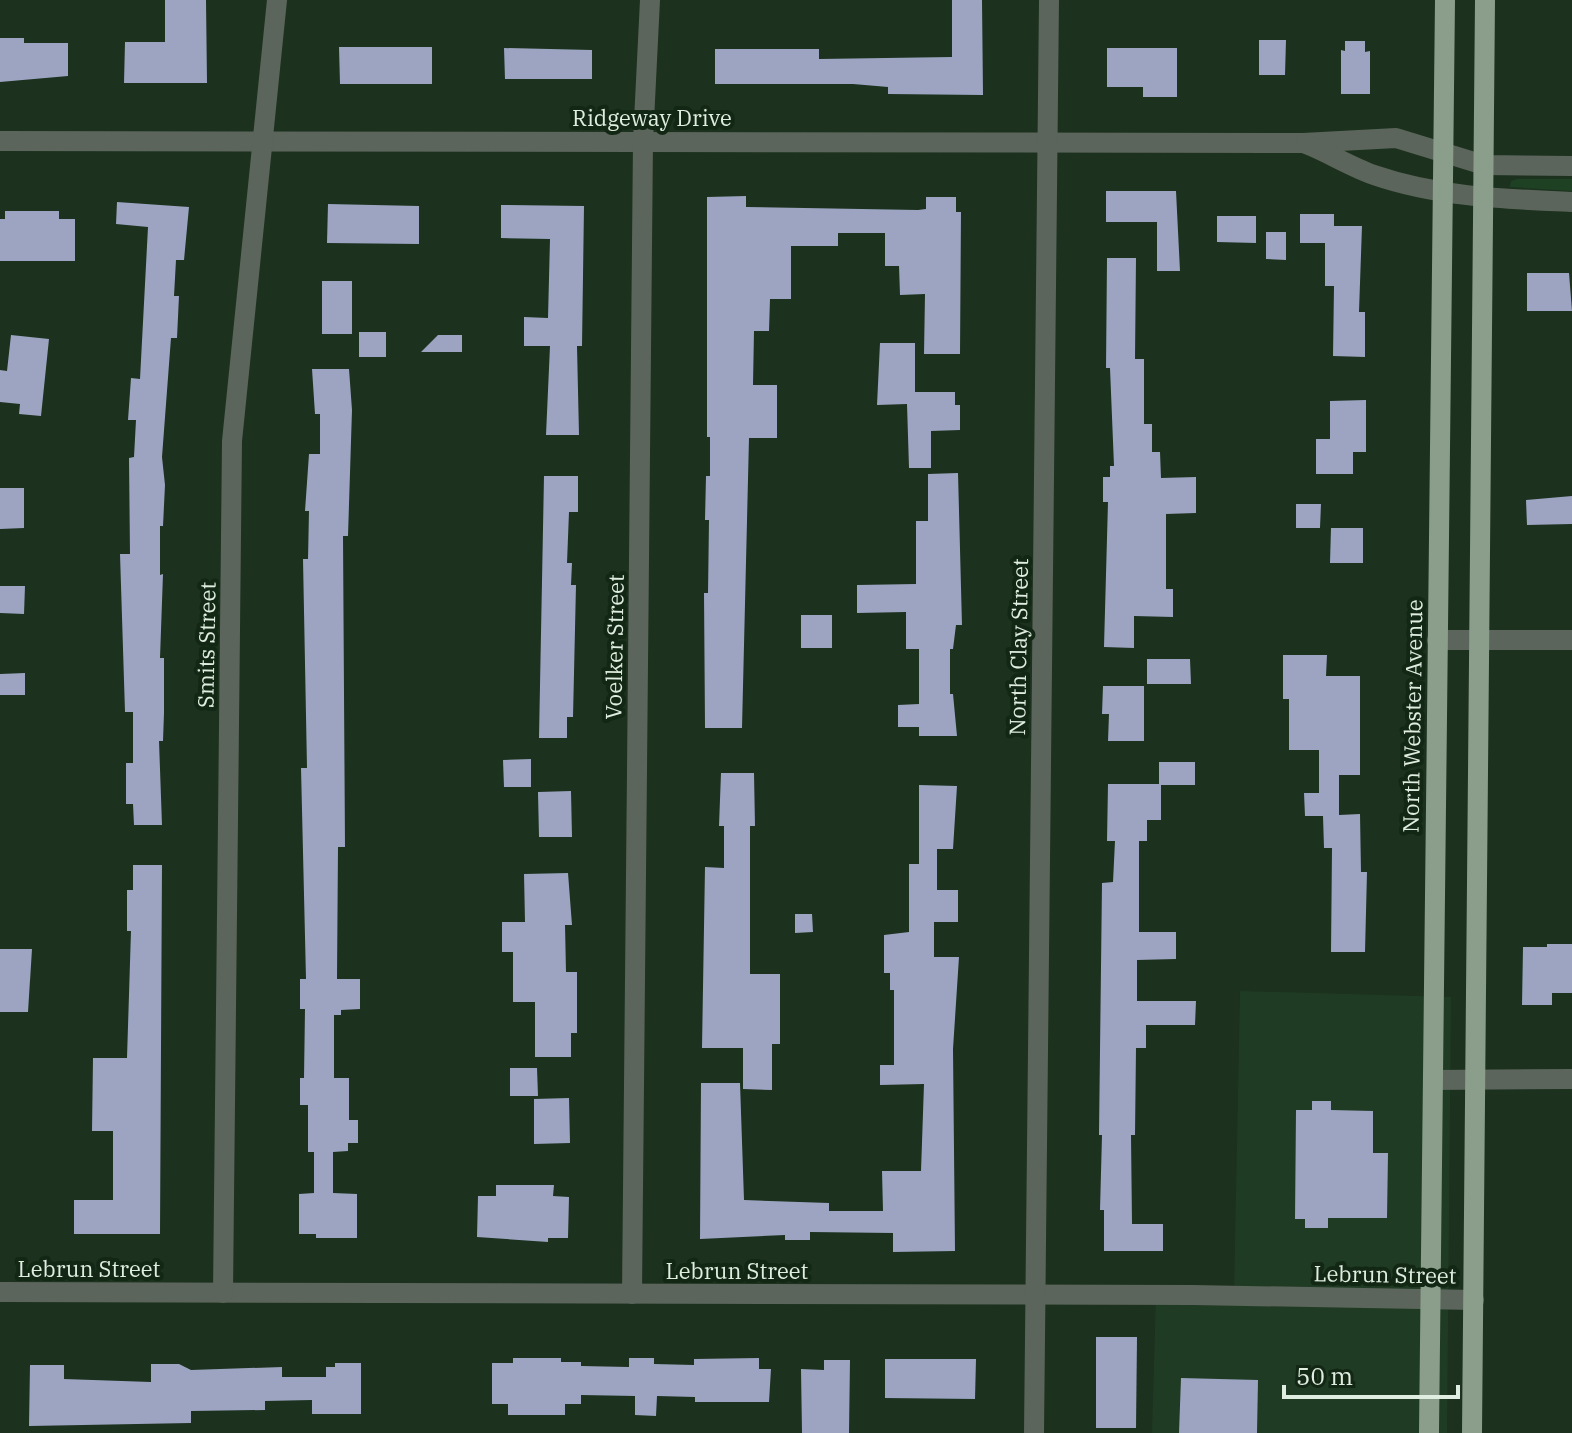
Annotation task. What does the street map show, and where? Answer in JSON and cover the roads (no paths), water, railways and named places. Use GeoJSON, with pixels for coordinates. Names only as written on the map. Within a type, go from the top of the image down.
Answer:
{"type":"FeatureCollection","features":[{"type":"Feature","properties":{"kind":"main road","name":"North Webster Avenue"},"geometry":{"type":"LineString","coordinates":[[1429,1433],[1445,0]]}},
{"type":"Feature","properties":{"kind":"main road"},"geometry":{"type":"LineString","coordinates":[[1472,1433],[1485,0]]}},
{"type":"Feature","properties":{"kind":"street","name":"Smits Street"},"geometry":{"type":"LineString","coordinates":[[223,1293],[232,441],[277,0]]}},
{"type":"Feature","properties":{"kind":"street","name":"Voelker Street"},"geometry":{"type":"LineString","coordinates":[[632,1294],[643,141],[650,0]]}},
{"type":"Feature","properties":{"kind":"street","name":"North Clay Street"},"geometry":{"type":"LineString","coordinates":[[1034,1433],[1049,0]]}},
{"type":"Feature","properties":{"kind":"street","name":"Ridgeway Drive"},"geometry":{"type":"LineString","coordinates":[[0,141],[1303,143],[1396,138],[1443,155],[1484,165],[1572,166]]}},
{"type":"Feature","properties":{"kind":"street","name":"Ridgeway Drive"},"geometry":{"type":"LineString","coordinates":[[1303,143],[1378,177],[1443,192],[1483,199],[1572,202]]}},
{"type":"Feature","properties":{"kind":"street"},"geometry":{"type":"LineString","coordinates":[[1437,640],[1572,640]]}},
{"type":"Feature","properties":{"kind":"street"},"geometry":{"type":"LineString","coordinates":[[1433,1080],[1572,1079]]}},
{"type":"Feature","properties":{"kind":"street","name":"Lebrun Street"},"geometry":{"type":"LineString","coordinates":[[0,1292],[1035,1295],[1474,1300]]}}]}
